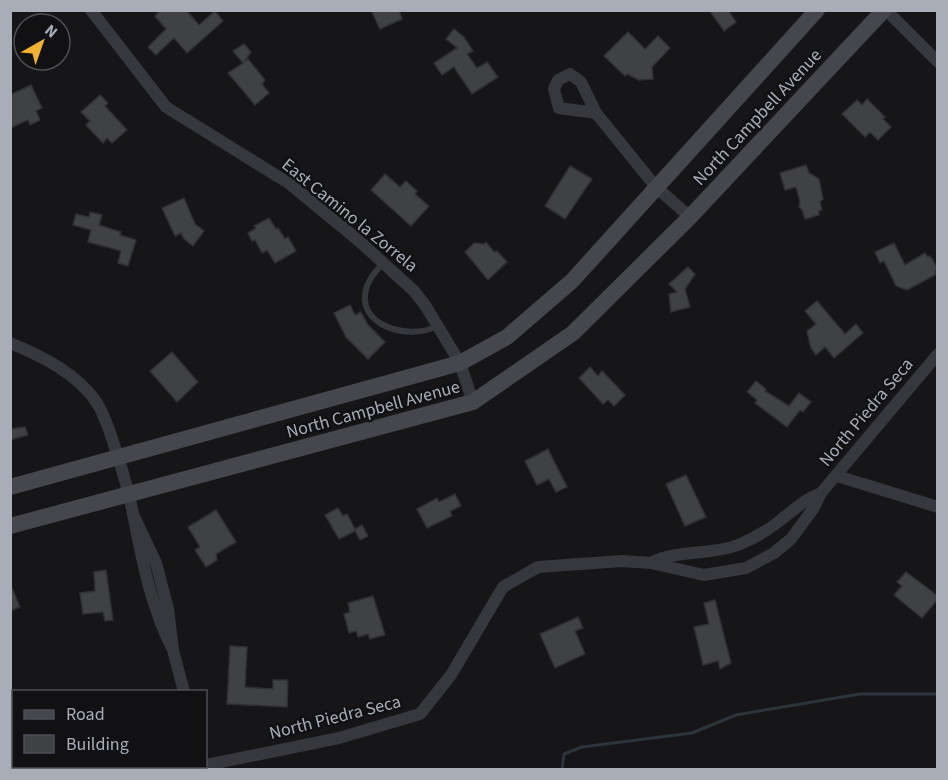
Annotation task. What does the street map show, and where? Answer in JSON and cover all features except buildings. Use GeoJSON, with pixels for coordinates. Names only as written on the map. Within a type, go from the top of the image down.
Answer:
{"type":"FeatureCollection","features":[{"type":"Feature","properties":{"kind":"main road","name":"North Campbell Avenue"},"geometry":{"type":"LineString","coordinates":[[10,487],[460,363],[507,337],[572,281],[817,10]]}},
{"type":"Feature","properties":{"kind":"main road","name":"North Campbell Avenue"},"geometry":{"type":"LineString","coordinates":[[10,526],[473,402],[573,333],[690,217],[885,10]]}},
{"type":"Feature","properties":{"kind":"street","name":"East Camino la Zorrela"},"geometry":{"type":"LineString","coordinates":[[92,10],[166,107],[290,184],[414,291],[460,363],[473,402]]}},
{"type":"Feature","properties":{"kind":"street"},"geometry":{"type":"LineString","coordinates":[[885,10],[938,62]]}},
{"type":"Feature","properties":{"kind":"street"},"geometry":{"type":"LineString","coordinates":[[596,113],[656,187],[690,217]]}},
{"type":"Feature","properties":{"kind":"street"},"geometry":{"type":"LineString","coordinates":[[10,343],[69,375],[90,394],[106,421],[130,495],[133,514],[156,563],[168,609],[173,650],[183,690]]}},
{"type":"Feature","properties":{"kind":"street","name":"North Piedra Seca"},"geometry":{"type":"LineString","coordinates":[[207,765],[339,738],[420,714],[451,675],[502,587],[538,567],[622,561],[651,563],[704,575],[746,568],[774,553],[791,539],[813,509],[821,493],[938,354]]}},
{"type":"Feature","properties":{"kind":"street"},"geometry":{"type":"LineString","coordinates":[[837,476],[938,507]]}},
{"type":"Feature","properties":{"kind":"street","name":"North Piedra Seca"},"geometry":{"type":"LineString","coordinates":[[651,563],[666,555],[706,553],[738,545],[780,521],[807,498],[821,493]]}},
{"type":"Feature","properties":{"kind":"lane"},"geometry":{"type":"LineString","coordinates":[[383,263],[366,286],[364,297],[372,317],[385,327],[394,330],[423,331],[437,326]]}},
{"type":"Feature","properties":{"kind":"waterway"},"geometry":{"type":"LineString","coordinates":[[562,770],[564,754],[582,747],[692,733],[736,715],[860,694],[938,694]]}}]}
